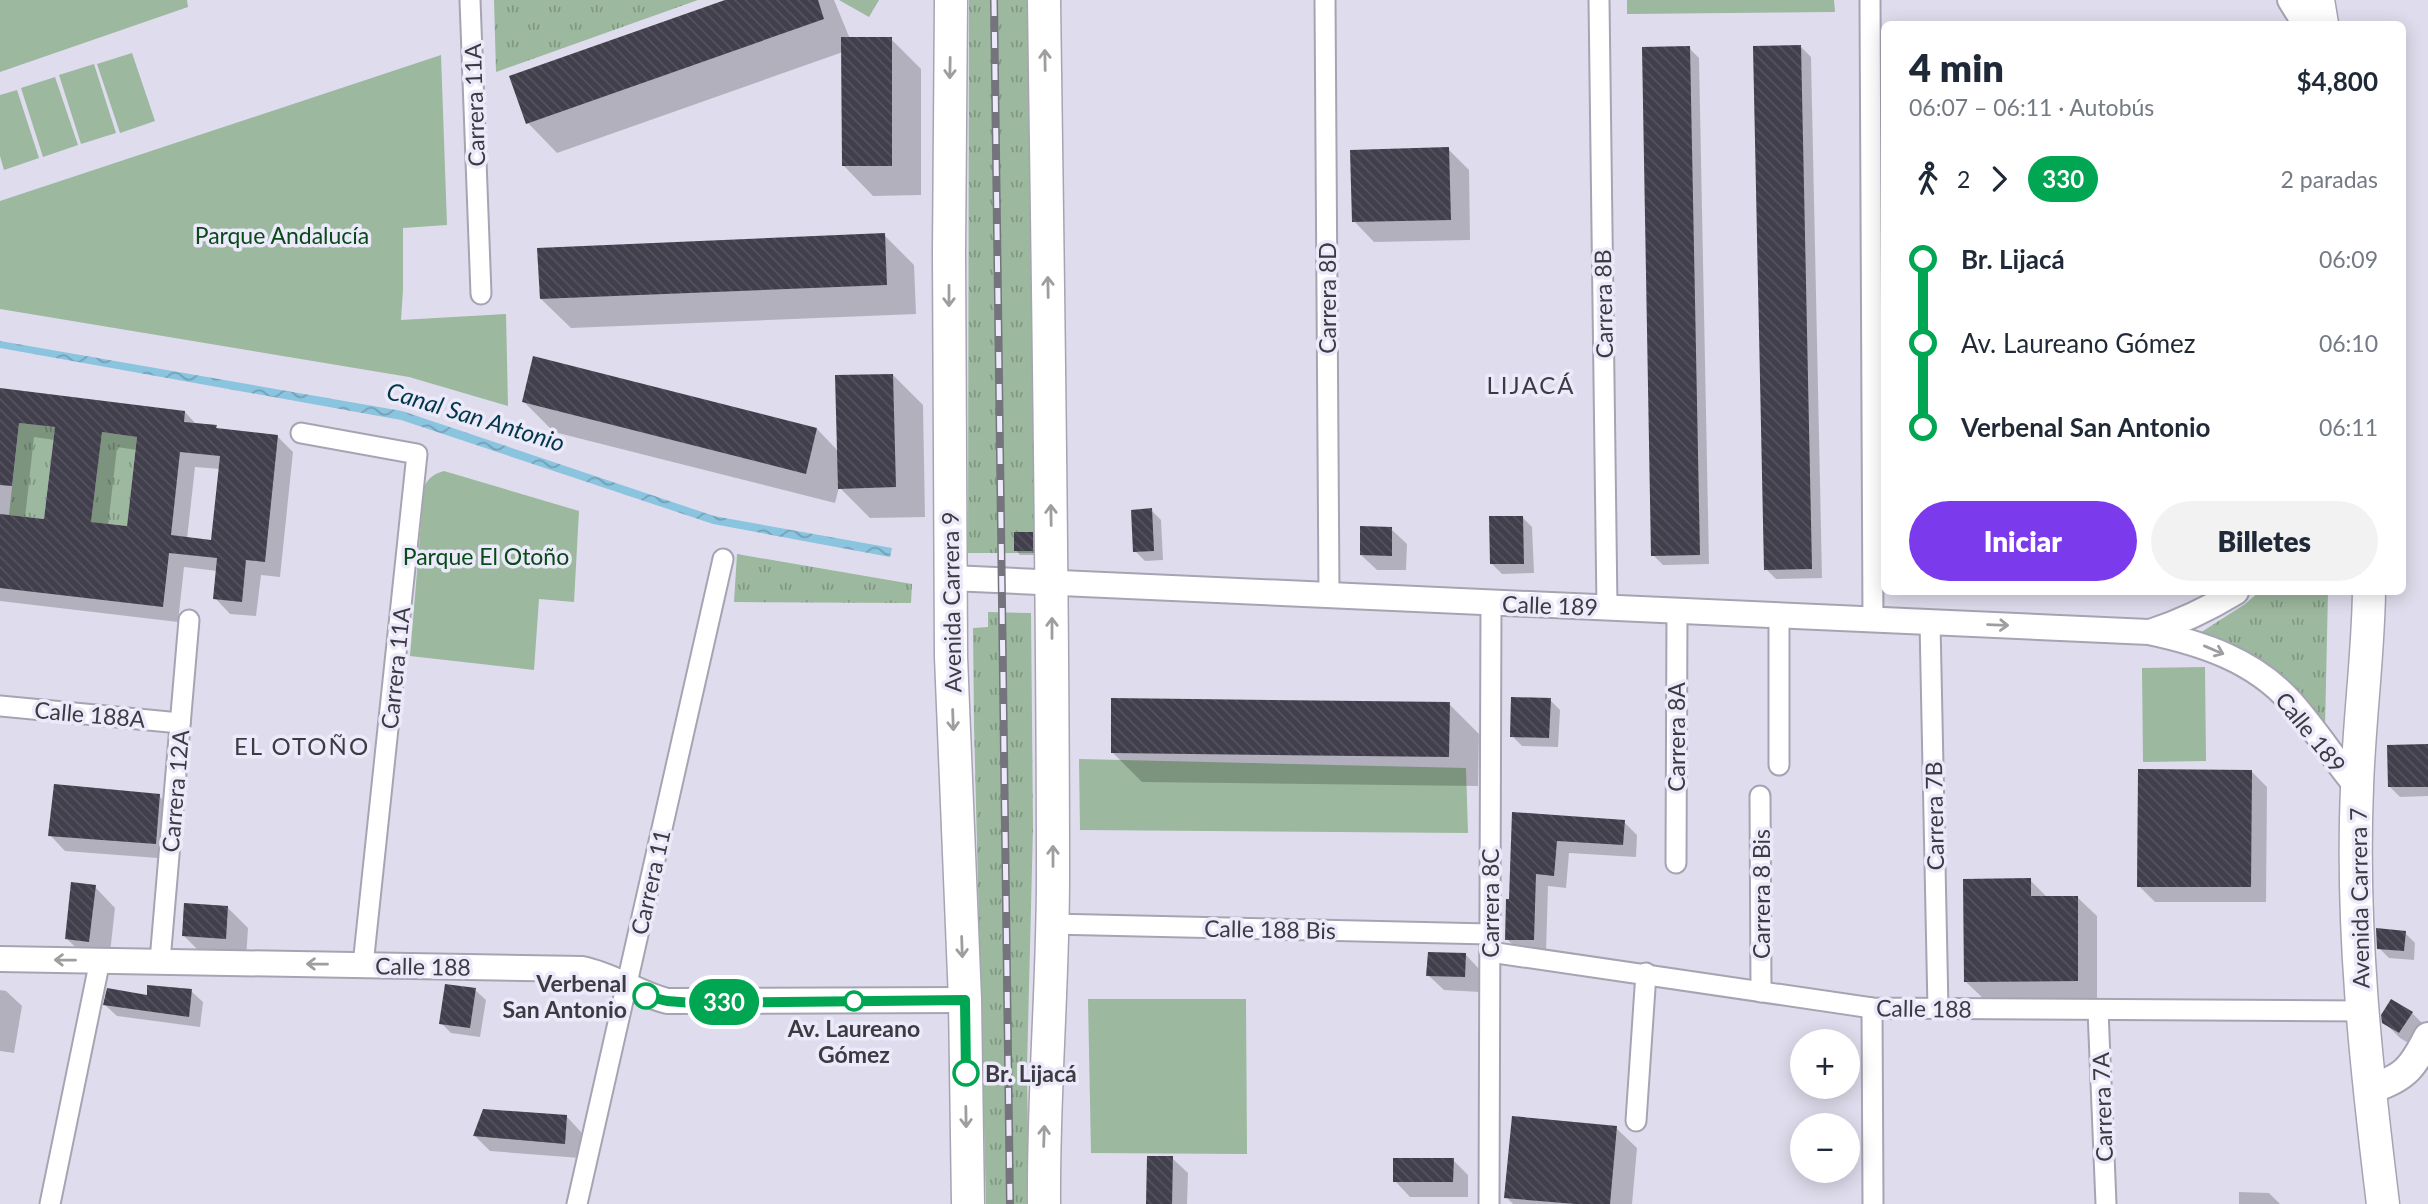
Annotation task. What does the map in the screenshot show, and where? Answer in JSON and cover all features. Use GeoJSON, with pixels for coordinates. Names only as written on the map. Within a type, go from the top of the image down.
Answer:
{"type":"FeatureCollection","features":[{"type":"Feature","properties":{"kind":"main road","name":"Avenida Carrera 9"},"geometry":{"type":"LineString","coordinates":[[951,0],[951,657],[965,1000],[968,1204]]}},
{"type":"Feature","properties":{"kind":"main road"},"geometry":{"type":"LineString","coordinates":[[1044,0],[1052,583],[1051,924],[1044,1204]]}},
{"type":"Feature","properties":{"kind":"main road"},"geometry":{"type":"LineString","coordinates":[[2318,0],[2322,21]]}},
{"type":"Feature","properties":{"kind":"main road","name":"Avenida Carrera 7"},"geometry":{"type":"LineString","coordinates":[[2369,595],[2357,787],[2357,943],[2369,1090],[2383,1204]]}},
{"type":"Feature","properties":{"kind":"main road"},"geometry":{"type":"LineString","coordinates":[[2369,1090],[2396,1080],[2413,1065],[2428,1037]]}},
{"type":"Feature","properties":{"kind":"street","name":"Carrera 11A"},"geometry":{"type":"LineString","coordinates":[[470,0],[481,293]]}},
{"type":"Feature","properties":{"kind":"street","name":"Carrera 8D"},"geometry":{"type":"LineString","coordinates":[[1325,0],[1329,595]]}},
{"type":"Feature","properties":{"kind":"street","name":"Carrera 8B"},"geometry":{"type":"LineString","coordinates":[[1599,0],[1606,608]]}},
{"type":"Feature","properties":{"kind":"street"},"geometry":{"type":"LineString","coordinates":[[1870,0],[1878,241],[1873,620]]}},
{"type":"Feature","properties":{"kind":"street"},"geometry":{"type":"LineString","coordinates":[[2290,0],[2303,21]]}},
{"type":"Feature","properties":{"kind":"street","name":"Carrera 11A"},"geometry":{"type":"LineString","coordinates":[[301,433],[417,454],[363,965]]}},
{"type":"Feature","properties":{"kind":"street","name":"Carrera 11"},"geometry":{"type":"LineString","coordinates":[[577,1204],[723,559]]}},
{"type":"Feature","properties":{"kind":"street","name":"Calle 189"},"geometry":{"type":"LineString","coordinates":[[951,578],[2149,632],[2210,648],[2265,678],[2289,699],[2357,787]]}},
{"type":"Feature","properties":{"kind":"street","name":"Calle 189"},"geometry":{"type":"LineString","coordinates":[[2149,632],[2179,623],[2231,595]]}},
{"type":"Feature","properties":{"kind":"street","name":"Carrera 8C"},"geometry":{"type":"LineString","coordinates":[[1489,1204],[1491,603]]}},
{"type":"Feature","properties":{"kind":"street","name":"Carrera 8A"},"geometry":{"type":"LineString","coordinates":[[1676,611],[1676,863]]}},
{"type":"Feature","properties":{"kind":"street"},"geometry":{"type":"LineString","coordinates":[[1779,615],[1779,765]]}},
{"type":"Feature","properties":{"kind":"street","name":"Carrera 12A"},"geometry":{"type":"LineString","coordinates":[[160,961],[189,620]]}},
{"type":"Feature","properties":{"kind":"street","name":"Carrera 7B"},"geometry":{"type":"LineString","coordinates":[[1930,622],[1938,1009]]}},
{"type":"Feature","properties":{"kind":"street","name":"Calle 188A"},"geometry":{"type":"LineString","coordinates":[[0,706],[180,723]]}},
{"type":"Feature","properties":{"kind":"street","name":"Carrera 8 Bis"},"geometry":{"type":"LineString","coordinates":[[1760,796],[1761,992]]}},
{"type":"Feature","properties":{"kind":"street","name":"Calle 188 Bis"},"geometry":{"type":"LineString","coordinates":[[1051,924],[1490,943]]}},
{"type":"Feature","properties":{"kind":"street","name":"Calle 188"},"geometry":{"type":"LineString","coordinates":[[1490,943],[1646,974],[1871,1008],[2362,1011]]}},
{"type":"Feature","properties":{"kind":"street","name":"Calle 188"},"geometry":{"type":"LineString","coordinates":[[0,958],[582,969],[613,977],[646,996],[693,1003],[965,1000]]}},
{"type":"Feature","properties":{"kind":"street"},"geometry":{"type":"LineString","coordinates":[[50,1204],[100,960]]}},
{"type":"Feature","properties":{"kind":"street"},"geometry":{"type":"LineString","coordinates":[[1636,1121],[1646,974]]}},
{"type":"Feature","properties":{"kind":"street"},"geometry":{"type":"LineString","coordinates":[[1871,1008],[1873,1204]]}},
{"type":"Feature","properties":{"kind":"street","name":"Carrera 7A"},"geometry":{"type":"LineString","coordinates":[[2098,1010],[2106,1204]]}},
{"type":"Feature","properties":{"kind":"green space"},"geometry":{"type":"Polygon","coordinates":[[[0,0],[187,0],[188,7],[0,72],[0,0]]]}},
{"type":"Feature","properties":{"kind":"green space"},"geometry":{"type":"Polygon","coordinates":[[[494,0],[698,0],[496,72],[494,0]]]}},
{"type":"Feature","properties":{"kind":"green space"},"geometry":{"type":"Polygon","coordinates":[[[839,0],[879,0],[869,17],[839,0]]]}},
{"type":"Feature","properties":{"kind":"green space"},"geometry":{"type":"Polygon","coordinates":[[[969,0],[1029,0],[1037,553],[968,553],[969,0]]]}},
{"type":"Feature","properties":{"kind":"green space"},"geometry":{"type":"Polygon","coordinates":[[[1627,0],[1834,0],[1835,12],[1627,14],[1627,0]]]}},
{"type":"Feature","properties":{"kind":"green space"},"geometry":{"type":"Polygon","coordinates":[[[132,53],[155,121],[120,133],[97,64],[132,53]]]}},
{"type":"Feature","properties":{"kind":"green space","name":"Parque Andalucía"},"geometry":{"type":"Polygon","coordinates":[[[441,55],[447,225],[403,228],[401,320],[506,314],[508,406],[409,377],[0,309],[0,201],[441,55]]]}},
{"type":"Feature","properties":{"kind":"green space"},"geometry":{"type":"Polygon","coordinates":[[[94,64],[116,133],[81,144],[59,75],[94,64]]]}},
{"type":"Feature","properties":{"kind":"green space"},"geometry":{"type":"Polygon","coordinates":[[[55,77],[78,145],[43,157],[21,88],[55,77]]]}},
{"type":"Feature","properties":{"kind":"green space"},"geometry":{"type":"Polygon","coordinates":[[[17,90],[39,158],[4,170],[0,156],[0,95],[17,90]]]}},
{"type":"Feature","properties":{"kind":"green space"},"geometry":{"type":"Polygon","coordinates":[[[19,423],[55,427],[44,519],[9,515],[19,423]]]}},
{"type":"Feature","properties":{"kind":"green space"},"geometry":{"type":"Polygon","coordinates":[[[102,432],[137,437],[127,526],[91,522],[102,432]]]}},
{"type":"Feature","properties":{"kind":"green space","name":"Parque El Otoño"},"geometry":{"type":"Polygon","coordinates":[[[444,471],[579,511],[574,602],[539,599],[534,670],[410,656],[424,487],[432,476],[444,471]]]}},
{"type":"Feature","properties":{"kind":"green space"},"geometry":{"type":"Polygon","coordinates":[[[737,554],[912,584],[911,603],[734,602],[737,554]]]}},
{"type":"Feature","properties":{"kind":"green space"},"geometry":{"type":"Polygon","coordinates":[[[2256,595],[2328,595],[2325,728],[2296,691],[2265,662],[2200,633],[2256,595]]]}},
{"type":"Feature","properties":{"kind":"green space"},"geometry":{"type":"Polygon","coordinates":[[[988,612],[1031,613],[1033,827],[1027,1069],[1029,1204],[986,1204],[973,628],[988,627],[988,612]]]}},
{"type":"Feature","properties":{"kind":"green space"},"geometry":{"type":"Polygon","coordinates":[[[2205,667],[2206,761],[2143,762],[2142,668],[2205,667]]]}},
{"type":"Feature","properties":{"kind":"green space"},"geometry":{"type":"Polygon","coordinates":[[[1079,759],[1466,768],[1468,833],[1080,830],[1079,759]]]}},
{"type":"Feature","properties":{"kind":"green space"},"geometry":{"type":"Polygon","coordinates":[[[1088,999],[1246,999],[1247,1154],[1091,1153],[1088,999]]]}},
{"type":"Feature","properties":{"kind":"water"},"geometry":{"type":"Polygon","coordinates":[[[0,341],[402,411],[714,516],[892,548],[890,557],[713,524],[401,420],[0,348],[0,341]]]}},
{"type":"Feature","properties":{"kind":"building"},"geometry":{"type":"Polygon","coordinates":[[[725,0],[818,0],[824,19],[526,124],[509,76],[725,0]]]}},
{"type":"Feature","properties":{"kind":"building"},"geometry":{"type":"Polygon","coordinates":[[[841,37],[892,37],[892,166],[842,166],[841,37]]]}},
{"type":"Feature","properties":{"kind":"building"},"geometry":{"type":"Polygon","coordinates":[[[1801,45],[1812,569],[1764,570],[1753,46],[1801,45]]]}},
{"type":"Feature","properties":{"kind":"building"},"geometry":{"type":"Polygon","coordinates":[[[1690,46],[1700,555],[1651,556],[1642,47],[1690,46]]]}},
{"type":"Feature","properties":{"kind":"building"},"geometry":{"type":"Polygon","coordinates":[[[1449,147],[1451,220],[1352,222],[1350,150],[1449,147]]]}},
{"type":"Feature","properties":{"kind":"building"},"geometry":{"type":"Polygon","coordinates":[[[885,233],[887,285],[540,299],[537,248],[885,233]]]}},
{"type":"Feature","properties":{"kind":"building"},"geometry":{"type":"Polygon","coordinates":[[[533,356],[817,428],[806,474],[522,402],[533,356]]]}},
{"type":"Feature","properties":{"kind":"building"},"geometry":{"type":"Polygon","coordinates":[[[893,374],[896,487],[838,489],[835,375],[893,374]]]}},
{"type":"Feature","properties":{"kind":"building"},"geometry":{"type":"Polygon","coordinates":[[[0,388],[185,411],[184,422],[278,435],[265,562],[246,560],[242,602],[213,599],[217,558],[169,553],[163,607],[0,588],[0,514],[44,519],[55,427],[19,423],[12,486],[0,485],[0,388]],[[102,432],[91,522],[127,526],[137,437],[102,432]],[[180,452],[171,535],[211,540],[220,456],[180,452]]]}},
{"type":"Feature","properties":{"kind":"building"},"geometry":{"type":"Polygon","coordinates":[[[1152,508],[1154,551],[1133,552],[1131,510],[1152,508]]]}},
{"type":"Feature","properties":{"kind":"building"},"geometry":{"type":"Polygon","coordinates":[[[1489,516],[1523,516],[1524,564],[1490,564],[1489,516]]]}},
{"type":"Feature","properties":{"kind":"building"},"geometry":{"type":"Polygon","coordinates":[[[1360,526],[1392,527],[1392,556],[1360,555],[1360,526]]]}},
{"type":"Feature","properties":{"kind":"building"},"geometry":{"type":"Polygon","coordinates":[[[1014,532],[1033,532],[1033,551],[1014,551],[1014,532]]]}},
{"type":"Feature","properties":{"kind":"building"},"geometry":{"type":"Polygon","coordinates":[[[1511,697],[1551,698],[1549,738],[1510,737],[1511,697]]]}},
{"type":"Feature","properties":{"kind":"building"},"geometry":{"type":"Polygon","coordinates":[[[1111,698],[1450,702],[1449,757],[1111,753],[1111,698]]]}},
{"type":"Feature","properties":{"kind":"building"},"geometry":{"type":"Polygon","coordinates":[[[2428,744],[2428,787],[2388,787],[2387,745],[2428,744]]]}},
{"type":"Feature","properties":{"kind":"building"},"geometry":{"type":"Polygon","coordinates":[[[2138,769],[2252,770],[2251,887],[2137,887],[2138,769]]]}},
{"type":"Feature","properties":{"kind":"building"},"geometry":{"type":"Polygon","coordinates":[[[54,784],[160,794],[156,844],[48,836],[54,784]]]}},
{"type":"Feature","properties":{"kind":"building"},"geometry":{"type":"Polygon","coordinates":[[[1512,812],[1625,820],[1623,845],[1557,841],[1554,876],[1536,874],[1534,940],[1505,940],[1512,812]]]}},
{"type":"Feature","properties":{"kind":"building"},"geometry":{"type":"Polygon","coordinates":[[[2031,878],[2031,896],[2078,896],[2078,981],[1964,982],[1963,879],[2031,878]]]}},
{"type":"Feature","properties":{"kind":"building"},"geometry":{"type":"Polygon","coordinates":[[[71,882],[96,885],[89,942],[65,939],[71,882]]]}},
{"type":"Feature","properties":{"kind":"building"},"geometry":{"type":"Polygon","coordinates":[[[184,903],[228,906],[226,939],[182,936],[184,903]]]}},
{"type":"Feature","properties":{"kind":"building"},"geometry":{"type":"Polygon","coordinates":[[[2376,928],[2406,931],[2404,951],[2377,949],[2376,928]]]}},
{"type":"Feature","properties":{"kind":"building"},"geometry":{"type":"Polygon","coordinates":[[[1428,952],[1466,953],[1465,977],[1426,976],[1428,952]]]}},
{"type":"Feature","properties":{"kind":"building"},"geometry":{"type":"Polygon","coordinates":[[[445,984],[476,988],[470,1028],[439,1024],[445,984]]]}},
{"type":"Feature","properties":{"kind":"building"},"geometry":{"type":"Polygon","coordinates":[[[147,985],[192,989],[189,1017],[103,1005],[107,988],[147,995],[147,985]]]}},
{"type":"Feature","properties":{"kind":"building"},"geometry":{"type":"Polygon","coordinates":[[[2391,999],[2413,1012],[2399,1033],[2382,1023],[2381,1015],[2391,999]]]}},
{"type":"Feature","properties":{"kind":"building"},"geometry":{"type":"Polygon","coordinates":[[[483,1109],[567,1115],[565,1144],[473,1136],[483,1109]]]}},
{"type":"Feature","properties":{"kind":"building"},"geometry":{"type":"Polygon","coordinates":[[[1512,1116],[1617,1126],[1610,1204],[1504,1198],[1512,1116]]]}},
{"type":"Feature","properties":{"kind":"building"},"geometry":{"type":"Polygon","coordinates":[[[1147,1156],[1173,1156],[1172,1204],[1146,1204],[1147,1156]]]}},
{"type":"Feature","properties":{"kind":"building"},"geometry":{"type":"Polygon","coordinates":[[[1393,1158],[1454,1158],[1453,1182],[1393,1182],[1393,1158]]]}},
{"type":"Feature","properties":{"kind":"railway"},"geometry":{"type":"LineString","coordinates":[[994,0],[1010,1204]]}},
{"type":"Feature","properties":{"kind":"bus line","name":"330"},"geometry":{"type":"LineString","coordinates":[[646,996],[693,1003],[965,1000],[966,1073]]}},
{"type":"Feature","properties":{"kind":"place","name":"Verbenal San Antonio"},"geometry":{"type":"Point","coordinates":[646,996]}},
{"type":"Feature","properties":{"kind":"place","name":"Av. Laureano Gómez"},"geometry":{"type":"Point","coordinates":[854,1001]}},
{"type":"Feature","properties":{"kind":"place","name":"Br. Lijacá"},"geometry":{"type":"Point","coordinates":[966,1073]}},
{"type":"Feature","properties":{"kind":"district","name":"LIJACÁ"},"geometry":{"type":"Point","coordinates":[1531,384]}},
{"type":"Feature","properties":{"kind":"district","name":"EL OTOÑO"},"geometry":{"type":"Point","coordinates":[302,745]}},
{"type":"Feature","properties":{"kind":"water label","name":"Canal San Antonio"},"geometry":{"type":"Point","coordinates":[476,416]}}]}
